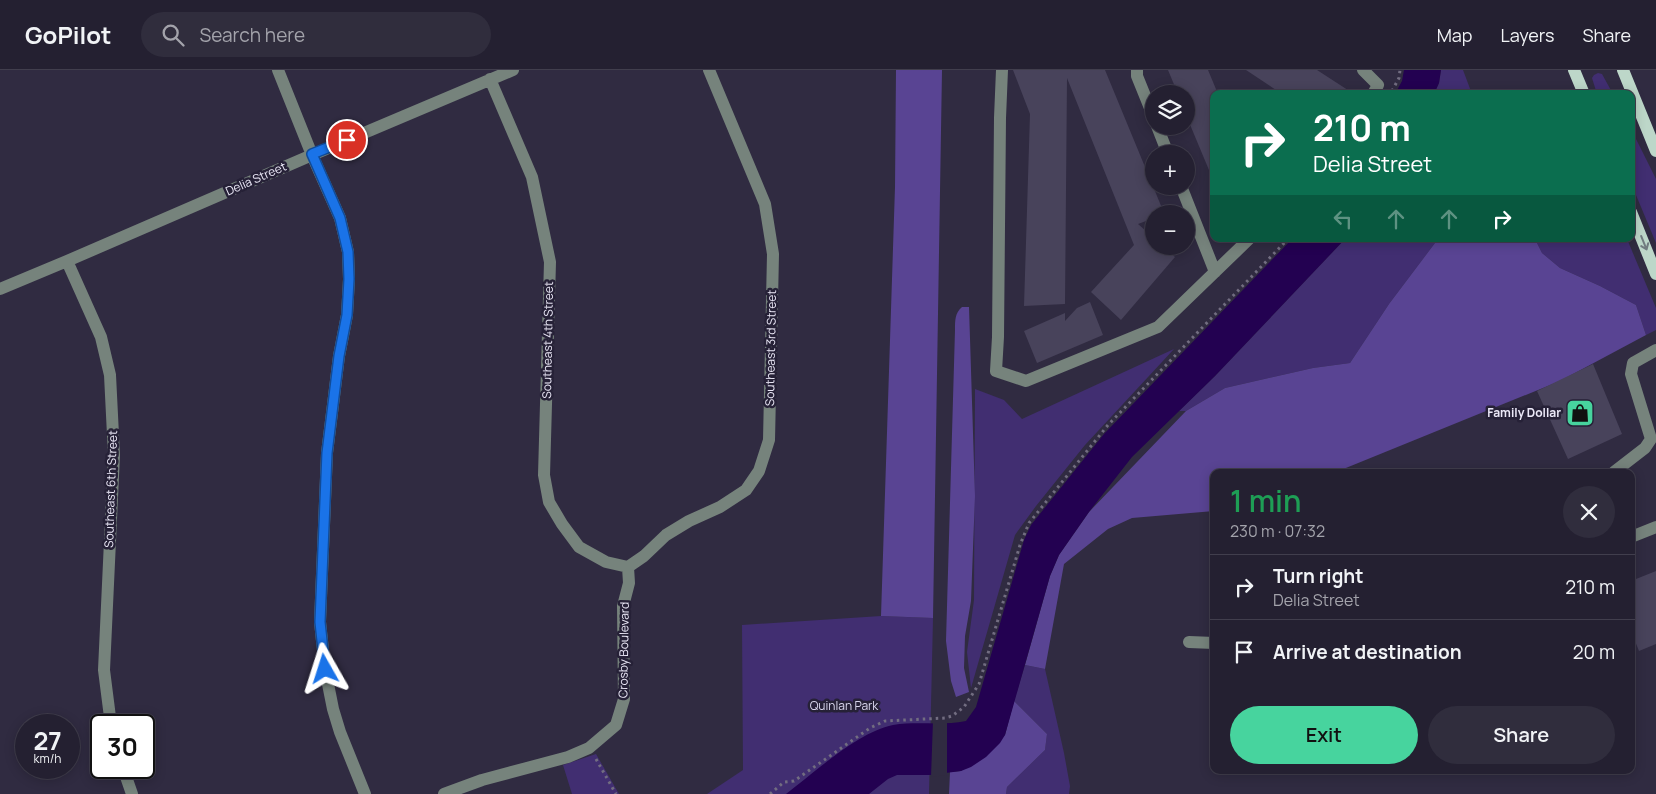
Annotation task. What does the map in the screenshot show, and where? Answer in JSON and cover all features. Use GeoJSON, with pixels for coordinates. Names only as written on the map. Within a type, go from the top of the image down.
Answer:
{"type":"FeatureCollection","features":[{"type":"Feature","properties":{"kind":"main road"},"geometry":{"type":"LineString","coordinates":[[1574,70],[1582,90]]}},
{"type":"Feature","properties":{"kind":"main road"},"geometry":{"type":"LineString","coordinates":[[1623,70],[1631,90]]}},
{"type":"Feature","properties":{"kind":"main road"},"geometry":{"type":"LineString","coordinates":[[1635,99],[1656,151]]}},
{"type":"Feature","properties":{"kind":"main road"},"geometry":{"type":"LineString","coordinates":[[1635,222],[1656,274]]}},
{"type":"Feature","properties":{"kind":"street"},"geometry":{"type":"LineString","coordinates":[[278,70],[340,218],[348,252],[347,315],[339,356],[327,453],[320,622],[332,709],[365,794]]}},
{"type":"Feature","properties":{"kind":"street","name":"Delia Street"},"geometry":{"type":"LineString","coordinates":[[0,289],[312,154],[513,70]]}},
{"type":"Feature","properties":{"kind":"street","name":"Southeast 3rd Street"},"geometry":{"type":"LineString","coordinates":[[628,567],[644,556],[666,535],[689,521],[720,507],[746,490],[759,471],[769,440],[773,254],[765,204],[709,70]]}},
{"type":"Feature","properties":{"kind":"street"},"geometry":{"type":"LineString","coordinates":[[1002,70],[996,371],[1026,381],[1158,327],[1246,242]]}},
{"type":"Feature","properties":{"kind":"street"},"geometry":{"type":"LineString","coordinates":[[1137,70],[1137,76],[1145,96]]}},
{"type":"Feature","properties":{"kind":"street"},"geometry":{"type":"LineString","coordinates":[[1363,70],[1378,85],[1375,90]]}},
{"type":"Feature","properties":{"kind":"street","name":"Southeast 4th Street"},"geometry":{"type":"LineString","coordinates":[[490,79],[532,177],[550,262],[544,476],[549,502],[579,548],[606,562],[628,567]]}},
{"type":"Feature","properties":{"kind":"street"},"geometry":{"type":"LineString","coordinates":[[1185,195],[1215,272]]}},
{"type":"Feature","properties":{"kind":"street","name":"Southeast 6th Street"},"geometry":{"type":"LineString","coordinates":[[67,261],[101,337],[110,374],[114,455],[104,670],[110,714]]}},
{"type":"Feature","properties":{"kind":"street"},"geometry":{"type":"LineString","coordinates":[[1618,469],[1638,454],[1651,439],[1631,374],[1633,363],[1656,350]]}},
{"type":"Feature","properties":{"kind":"street"},"geometry":{"type":"LineString","coordinates":[[1635,535],[1656,527]]}},
{"type":"Feature","properties":{"kind":"street","name":"Crosby Boulevard"},"geometry":{"type":"LineString","coordinates":[[444,794],[482,780],[568,757],[589,748],[616,725],[624,699],[623,606],[628,583],[628,567]]}},
{"type":"Feature","properties":{"kind":"street"},"geometry":{"type":"LineString","coordinates":[[1189,642],[1210,643]]}},
{"type":"Feature","properties":{"kind":"street"},"geometry":{"type":"LineString","coordinates":[[126,779],[132,794]]}},
{"type":"Feature","properties":{"kind":"path"},"geometry":{"type":"LineString","coordinates":[[1392,90],[1400,70]]}},
{"type":"Feature","properties":{"kind":"path"},"geometry":{"type":"LineString","coordinates":[[770,794],[784,782],[794,781],[870,728],[885,721],[945,718],[952,716],[964,707],[979,684],[1020,544],[1029,523],[1108,424],[1285,242]]}},
{"type":"Feature","properties":{"kind":"path"},"geometry":{"type":"LineString","coordinates":[[589,748],[616,794]]}},
{"type":"Feature","properties":{"kind":"green space"},"geometry":{"type":"Polygon","coordinates":[[[1441,70],[1463,70],[1470,90],[1436,90],[1441,70]]]}},
{"type":"Feature","properties":{"kind":"green space"},"geometry":{"type":"Polygon","coordinates":[[[1602,74],[1611,90],[1596,90],[1592,78],[1594,75],[1602,74]]]}},
{"type":"Feature","properties":{"kind":"green space"},"geometry":{"type":"Polygon","coordinates":[[[1635,137],[1656,179],[1656,243],[1635,193],[1635,137]]]}},
{"type":"Feature","properties":{"kind":"green space"},"geometry":{"type":"Polygon","coordinates":[[[1342,242],[1436,242],[1389,304],[1350,363],[1313,368],[1225,388],[1186,411],[1179,411],[1215,376],[1342,242]]]}},
{"type":"Feature","properties":{"kind":"green space"},"geometry":{"type":"Polygon","coordinates":[[[1536,242],[1628,242],[1656,308],[1656,330],[1646,335],[1636,305],[1560,268],[1542,253],[1536,242]]]}},
{"type":"Feature","properties":{"kind":"green space"},"geometry":{"type":"Polygon","coordinates":[[[1174,349],[1085,445],[1015,535],[971,688],[967,652],[974,600],[975,389],[1004,400],[1022,419],[1174,349]]]}},
{"type":"Feature","properties":{"kind":"green space","name":"Quinlan Park"},"geometry":{"type":"Polygon","coordinates":[[[881,616],[933,618],[929,794],[707,794],[743,770],[742,625],[881,616]]]}},
{"type":"Feature","properties":{"kind":"green space"},"geometry":{"type":"Polygon","coordinates":[[[1025,665],[1045,669],[1064,753],[1070,786],[1069,794],[1006,794],[1007,787],[1045,750],[1047,734],[1014,701],[1025,665]]]}},
{"type":"Feature","properties":{"kind":"green space"},"geometry":{"type":"Polygon","coordinates":[[[596,754],[619,794],[572,794],[563,765],[596,754]]]}},
{"type":"Feature","properties":{"kind":"shaded area"},"geometry":{"type":"Polygon","coordinates":[[[896,70],[942,70],[933,618],[881,616],[895,187],[896,70]]]}},
{"type":"Feature","properties":{"kind":"shaded area"},"geometry":{"type":"Polygon","coordinates":[[[1404,70],[1441,70],[1436,90],[1397,90],[1402,81],[1404,70]]]}},
{"type":"Feature","properties":{"kind":"shaded area"},"geometry":{"type":"Polygon","coordinates":[[[1289,242],[1342,242],[1215,376],[1132,457],[1089,512],[1059,555],[1050,576],[1005,735],[986,757],[961,771],[930,775],[897,775],[888,779],[869,794],[786,794],[851,744],[880,729],[902,724],[966,721],[976,707],[1024,540],[1031,525],[1104,434],[1289,242]]]}},
{"type":"Feature","properties":{"kind":"shaded area"},"geometry":{"type":"Polygon","coordinates":[[[1436,242],[1536,242],[1542,253],[1560,268],[1636,305],[1646,335],[1560,381],[1343,469],[1210,469],[1210,511],[1132,518],[1108,529],[1064,564],[1045,669],[1025,665],[1050,576],[1059,555],[1089,512],[1186,411],[1225,388],[1313,368],[1350,363],[1389,304],[1436,242]]]}},
{"type":"Feature","properties":{"kind":"shaded area"},"geometry":{"type":"Polygon","coordinates":[[[962,307],[969,307],[975,496],[971,601],[965,636],[964,668],[969,692],[956,697],[951,681],[946,641],[955,323],[957,314],[962,307]]]}},
{"type":"Feature","properties":{"kind":"shaded area"},"geometry":{"type":"Polygon","coordinates":[[[1014,701],[1047,734],[1045,750],[1007,787],[1006,794],[949,794],[950,772],[961,771],[1005,735],[1014,701]]]}},
{"type":"Feature","properties":{"kind":"pier"},"geometry":{"type":"Polygon","coordinates":[[[933,720],[947,720],[947,775],[931,777],[933,720]]]}},
{"type":"Feature","properties":{"kind":"building"},"geometry":{"type":"Polygon","coordinates":[[[1013,70],[1105,70],[1145,167],[1145,195],[1157,195],[1161,205],[1145,205],[1145,221],[1138,224],[1145,230],[1145,255],[1173,255],[1175,257],[1121,320],[1091,292],[1134,245],[1067,78],[1065,304],[1024,306],[1030,114],[1013,70]]]}},
{"type":"Feature","properties":{"kind":"building"},"geometry":{"type":"Polygon","coordinates":[[[1168,70],[1208,70],[1216,90],[1210,90],[1210,172],[1194,135],[1195,85],[1174,85],[1168,70]]]}},
{"type":"Feature","properties":{"kind":"building"},"geometry":{"type":"Polygon","coordinates":[[[1246,70],[1317,70],[1348,90],[1276,90],[1246,70]]]}},
{"type":"Feature","properties":{"kind":"building"},"geometry":{"type":"Polygon","coordinates":[[[1090,302],[1103,335],[1037,363],[1024,331],[1065,313],[1065,321],[1077,308],[1090,302]]]}},
{"type":"Feature","properties":{"kind":"building","name":"Family Dollar"},"geometry":{"type":"Polygon","coordinates":[[[1593,364],[1622,434],[1568,459],[1537,391],[1593,364]]]}},
{"type":"Feature","properties":{"kind":"building"},"geometry":{"type":"Polygon","coordinates":[[[1656,571],[1656,644],[1639,651],[1635,641],[1635,579],[1656,571]]]}},
{"type":"Feature","properties":{"kind":"place","name":"Family Dollar"},"geometry":{"type":"Point","coordinates":[1580,413]}},
{"type":"Feature","properties":{"kind":"route"},"geometry":{"type":"LineString","coordinates":[[325,669],[320,622],[327,453],[339,356],[347,315],[349,279],[348,252],[340,218],[312,154],[347,140]]}}]}
